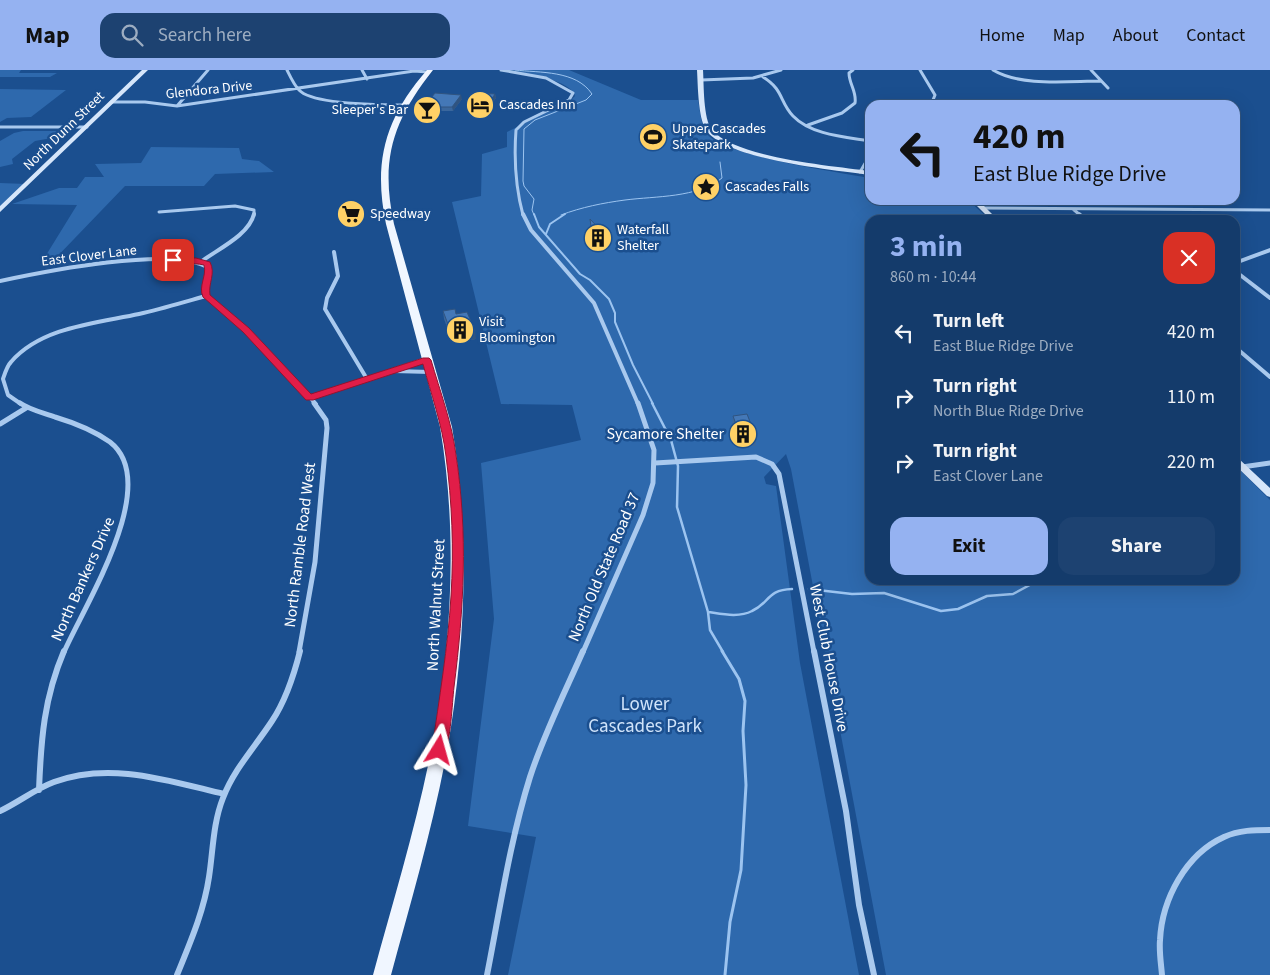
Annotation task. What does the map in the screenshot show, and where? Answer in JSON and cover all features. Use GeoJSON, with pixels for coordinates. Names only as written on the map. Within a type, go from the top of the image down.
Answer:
{"type":"FeatureCollection","features":[{"type":"Feature","properties":{"kind":"main road","name":"North Walnut Street"},"geometry":{"type":"LineString","coordinates":[[382,975],[424,818],[439,750],[448,690],[458,594],[458,534],[455,483],[446,427],[390,224],[384,194],[388,148],[395,124],[405,105],[429,71]]}},
{"type":"Feature","properties":{"kind":"street","name":"North Dunn Street"},"geometry":{"type":"LineString","coordinates":[[0,210],[144,70]]}},
{"type":"Feature","properties":{"kind":"street"},"geometry":{"type":"LineString","coordinates":[[177,106],[208,70]]}},
{"type":"Feature","properties":{"kind":"street"},"geometry":{"type":"LineString","coordinates":[[287,70],[297,89],[304,94],[335,103],[405,105]]}},
{"type":"Feature","properties":{"kind":"street"},"geometry":{"type":"LineString","coordinates":[[362,70],[366,79]]}},
{"type":"Feature","properties":{"kind":"street","name":"North Old State Road 37"},"geometry":{"type":"LineString","coordinates":[[487,975],[514,843],[530,778],[545,737],[643,514],[654,484],[656,463],[654,450],[641,411],[598,309],[531,230],[522,212],[516,175],[516,130],[531,118],[569,100],[573,93],[546,78],[501,70]]}},
{"type":"Feature","properties":{"kind":"street"},"geometry":{"type":"LineString","coordinates":[[700,70],[708,127],[715,137],[723,143],[746,151],[865,172]]}},
{"type":"Feature","properties":{"kind":"street"},"geometry":{"type":"LineString","coordinates":[[701,80],[739,80],[763,77],[781,70]]}},
{"type":"Feature","properties":{"kind":"street"},"geometry":{"type":"LineString","coordinates":[[807,125],[842,113],[853,106],[857,96],[848,77],[849,72],[853,70]]}},
{"type":"Feature","properties":{"kind":"street"},"geometry":{"type":"LineString","coordinates":[[920,70],[935,96],[933,100]]}},
{"type":"Feature","properties":{"kind":"street"},"geometry":{"type":"LineString","coordinates":[[993,70],[1001,75],[1027,80],[1101,80]]}},
{"type":"Feature","properties":{"kind":"street"},"geometry":{"type":"LineString","coordinates":[[1091,70],[1108,88]]}},
{"type":"Feature","properties":{"kind":"street","name":"Glendora Drive"},"geometry":{"type":"LineString","coordinates":[[111,102],[145,102],[177,106],[414,71],[429,71]]}},
{"type":"Feature","properties":{"kind":"street"},"geometry":{"type":"LineString","coordinates":[[763,77],[779,87],[792,114],[807,125],[865,141]]}},
{"type":"Feature","properties":{"kind":"street"},"geometry":{"type":"LineString","coordinates":[[0,126],[87,127]]}},
{"type":"Feature","properties":{"kind":"street"},"geometry":{"type":"LineString","coordinates":[[860,172],[865,164]]}},
{"type":"Feature","properties":{"kind":"street"},"geometry":{"type":"LineString","coordinates":[[980,205],[990,215]]}},
{"type":"Feature","properties":{"kind":"street"},"geometry":{"type":"LineString","coordinates":[[159,212],[235,206],[254,210],[255,217],[246,229],[202,261],[208,264],[209,268],[205,290],[206,296]]}},
{"type":"Feature","properties":{"kind":"street"},"geometry":{"type":"LineString","coordinates":[[983,208],[1270,210]]}},
{"type":"Feature","properties":{"kind":"street"},"geometry":{"type":"LineString","coordinates":[[1073,209],[1080,215]]}},
{"type":"Feature","properties":{"kind":"street"},"geometry":{"type":"LineString","coordinates":[[1240,261],[1270,250]]}},
{"type":"Feature","properties":{"kind":"street"},"geometry":{"type":"LineString","coordinates":[[334,252],[338,276],[327,298],[325,310],[367,379]]}},
{"type":"Feature","properties":{"kind":"street","name":"East Clover Lane"},"geometry":{"type":"LineString","coordinates":[[0,282],[61,268],[99,263],[150,260],[202,261]]}},
{"type":"Feature","properties":{"kind":"street"},"geometry":{"type":"LineString","coordinates":[[1240,275],[1270,298]]}},
{"type":"Feature","properties":{"kind":"street","name":"North Ramble Road West"},"geometry":{"type":"LineString","coordinates":[[177,975],[204,898],[219,810],[224,794],[287,694],[304,631],[314,568],[327,428],[324,414],[310,398],[246,330],[206,296]]}},
{"type":"Feature","properties":{"kind":"street","name":"North Bankers Drive"},"geometry":{"type":"LineString","coordinates":[[38,790],[44,711],[51,684],[124,526],[130,484],[126,465],[105,438],[79,425],[26,408],[7,398],[2,387],[3,381],[11,362],[32,345],[66,329],[153,311],[206,296]]}},
{"type":"Feature","properties":{"kind":"street"},"geometry":{"type":"LineString","coordinates":[[1240,351],[1270,376]]}},
{"type":"Feature","properties":{"kind":"street"},"geometry":{"type":"LineString","coordinates":[[310,398],[388,371],[428,366]]}},
{"type":"Feature","properties":{"kind":"street"},"geometry":{"type":"LineString","coordinates":[[388,371],[428,366]]}},
{"type":"Feature","properties":{"kind":"street"},"geometry":{"type":"LineString","coordinates":[[0,424],[26,408]]}},
{"type":"Feature","properties":{"kind":"street","name":"West Club House Drive"},"geometry":{"type":"LineString","coordinates":[[656,463],[756,457],[772,464],[779,474],[846,811],[860,914],[874,975]]}},
{"type":"Feature","properties":{"kind":"street"},"geometry":{"type":"LineString","coordinates":[[1240,463],[1270,463]]}},
{"type":"Feature","properties":{"kind":"street"},"geometry":{"type":"LineString","coordinates":[[1240,465],[1270,494]]}},
{"type":"Feature","properties":{"kind":"street"},"geometry":{"type":"LineString","coordinates":[[0,811],[38,790],[69,777],[84,774],[111,772],[138,775],[224,794]]}},
{"type":"Feature","properties":{"kind":"street"},"geometry":{"type":"LineString","coordinates":[[1162,975],[1160,939],[1165,909],[1177,882],[1194,856],[1222,836],[1250,830],[1270,830]]}},
{"type":"Feature","properties":{"kind":"green space"},"geometry":{"type":"Polygon","coordinates":[[[0,70],[21,70],[19,73],[57,73],[50,77],[0,77],[0,70]]]}},
{"type":"Feature","properties":{"kind":"green space","name":"Lower Cascades Park"},"geometry":{"type":"Polygon","coordinates":[[[505,70],[569,70],[641,100],[698,100],[705,131],[718,142],[735,149],[783,162],[865,177],[865,205],[974,205],[984,215],[865,215],[865,585],[1240,585],[1240,470],[1270,500],[1270,975],[886,975],[791,469],[786,454],[764,477],[766,484],[776,486],[800,663],[859,975],[508,975],[536,837],[468,826],[494,619],[481,463],[581,440],[572,405],[501,404],[452,202],[481,196],[482,154],[507,147],[507,132],[571,100],[575,96],[572,90],[565,85],[533,75],[505,70]]]}},
{"type":"Feature","properties":{"kind":"green space"},"geometry":{"type":"Polygon","coordinates":[[[0,89],[66,90],[31,117],[7,118],[0,122],[0,89]]]}},
{"type":"Feature","properties":{"kind":"green space"},"geometry":{"type":"Polygon","coordinates":[[[23,131],[61,131],[63,136],[35,141],[12,159],[13,164],[0,167],[0,141],[14,133],[23,131]]]}},
{"type":"Feature","properties":{"kind":"green space"},"geometry":{"type":"Polygon","coordinates":[[[151,147],[239,148],[242,159],[259,161],[274,172],[215,174],[204,186],[125,186],[49,265],[40,265],[77,205],[12,204],[59,188],[77,188],[85,177],[104,177],[95,164],[141,163],[151,147]]]}},
{"type":"Feature","properties":{"kind":"green space"},"geometry":{"type":"Polygon","coordinates":[[[0,183],[26,184],[0,210],[0,183]]]}},
{"type":"Feature","properties":{"kind":"building"},"geometry":{"type":"Polygon","coordinates":[[[435,93],[461,95],[452,107],[424,107],[435,93]]]}},
{"type":"Feature","properties":{"kind":"building"},"geometry":{"type":"Polygon","coordinates":[[[480,93],[495,94],[487,106],[471,105],[480,93]]]}},
{"type":"Feature","properties":{"kind":"building"},"geometry":{"type":"Polygon","coordinates":[[[590,219],[606,236],[597,238],[592,233],[590,219]]]}},
{"type":"Feature","properties":{"kind":"building"},"geometry":{"type":"Polygon","coordinates":[[[455,309],[456,314],[467,312],[475,331],[452,335],[443,311],[455,309]]]}},
{"type":"Feature","properties":{"kind":"building"},"geometry":{"type":"Polygon","coordinates":[[[747,414],[756,437],[741,438],[733,416],[747,414]]]}},
{"type":"Feature","properties":{"kind":"waterway"},"geometry":{"type":"LineString","coordinates":[[515,70],[557,74],[567,77],[585,86],[592,94],[586,100],[535,120],[524,129],[523,181],[524,186],[534,199],[532,210],[534,215]]}},
{"type":"Feature","properties":{"kind":"waterway"},"geometry":{"type":"LineString","coordinates":[[561,215],[601,204],[676,195],[701,189],[712,185],[722,178],[720,162]]}},
{"type":"Feature","properties":{"kind":"waterway"},"geometry":{"type":"LineString","coordinates":[[534,214],[539,227],[580,274],[590,280],[609,299],[615,313],[615,322],[633,365],[653,404]]}},
{"type":"Feature","properties":{"kind":"waterway"},"geometry":{"type":"LineString","coordinates":[[546,234],[550,224],[565,214]]}},
{"type":"Feature","properties":{"kind":"waterway"},"geometry":{"type":"LineString","coordinates":[[652,403],[671,440],[678,466],[677,507],[708,612]]}},
{"type":"Feature","properties":{"kind":"waterway"},"geometry":{"type":"LineString","coordinates":[[809,589],[852,594],[884,593],[941,611],[958,609],[987,596],[1013,594],[1030,585]]}},
{"type":"Feature","properties":{"kind":"waterway"},"geometry":{"type":"LineString","coordinates":[[708,612],[730,615],[747,613],[758,608],[773,594],[792,589]]}},
{"type":"Feature","properties":{"kind":"waterway"},"geometry":{"type":"LineString","coordinates":[[708,612],[710,630],[723,652]]}},
{"type":"Feature","properties":{"kind":"waterway"},"geometry":{"type":"LineString","coordinates":[[722,651],[739,679],[745,701],[743,731],[746,785],[741,870],[730,922],[725,975]]}},
{"type":"Feature","properties":{"kind":"place","name":"Cascades Inn"},"geometry":{"type":"Point","coordinates":[480,105]}},
{"type":"Feature","properties":{"kind":"place","name":"Sleeper's Bar"},"geometry":{"type":"Point","coordinates":[427,110]}},
{"type":"Feature","properties":{"kind":"place","name":"Upper Cascades Skatepark"},"geometry":{"type":"Point","coordinates":[653,137]}},
{"type":"Feature","properties":{"kind":"place","name":"Cascades Falls"},"geometry":{"type":"Point","coordinates":[706,187]}},
{"type":"Feature","properties":{"kind":"place","name":"Speedway"},"geometry":{"type":"Point","coordinates":[351,214]}},
{"type":"Feature","properties":{"kind":"place","name":"Waterfall Shelter"},"geometry":{"type":"Point","coordinates":[598,238]}},
{"type":"Feature","properties":{"kind":"place","name":"Visit Bloomington"},"geometry":{"type":"Point","coordinates":[460,330]}},
{"type":"Feature","properties":{"kind":"place","name":"Sycamore Shelter"},"geometry":{"type":"Point","coordinates":[743,434]}},
{"type":"Feature","properties":{"kind":"route"},"geometry":{"type":"LineString","coordinates":[[173,260],[196,260],[208,264],[209,270],[204,293],[206,296],[246,330],[310,398],[426,360],[446,427],[455,483],[458,534],[458,594],[448,690],[439,750]]}}]}
